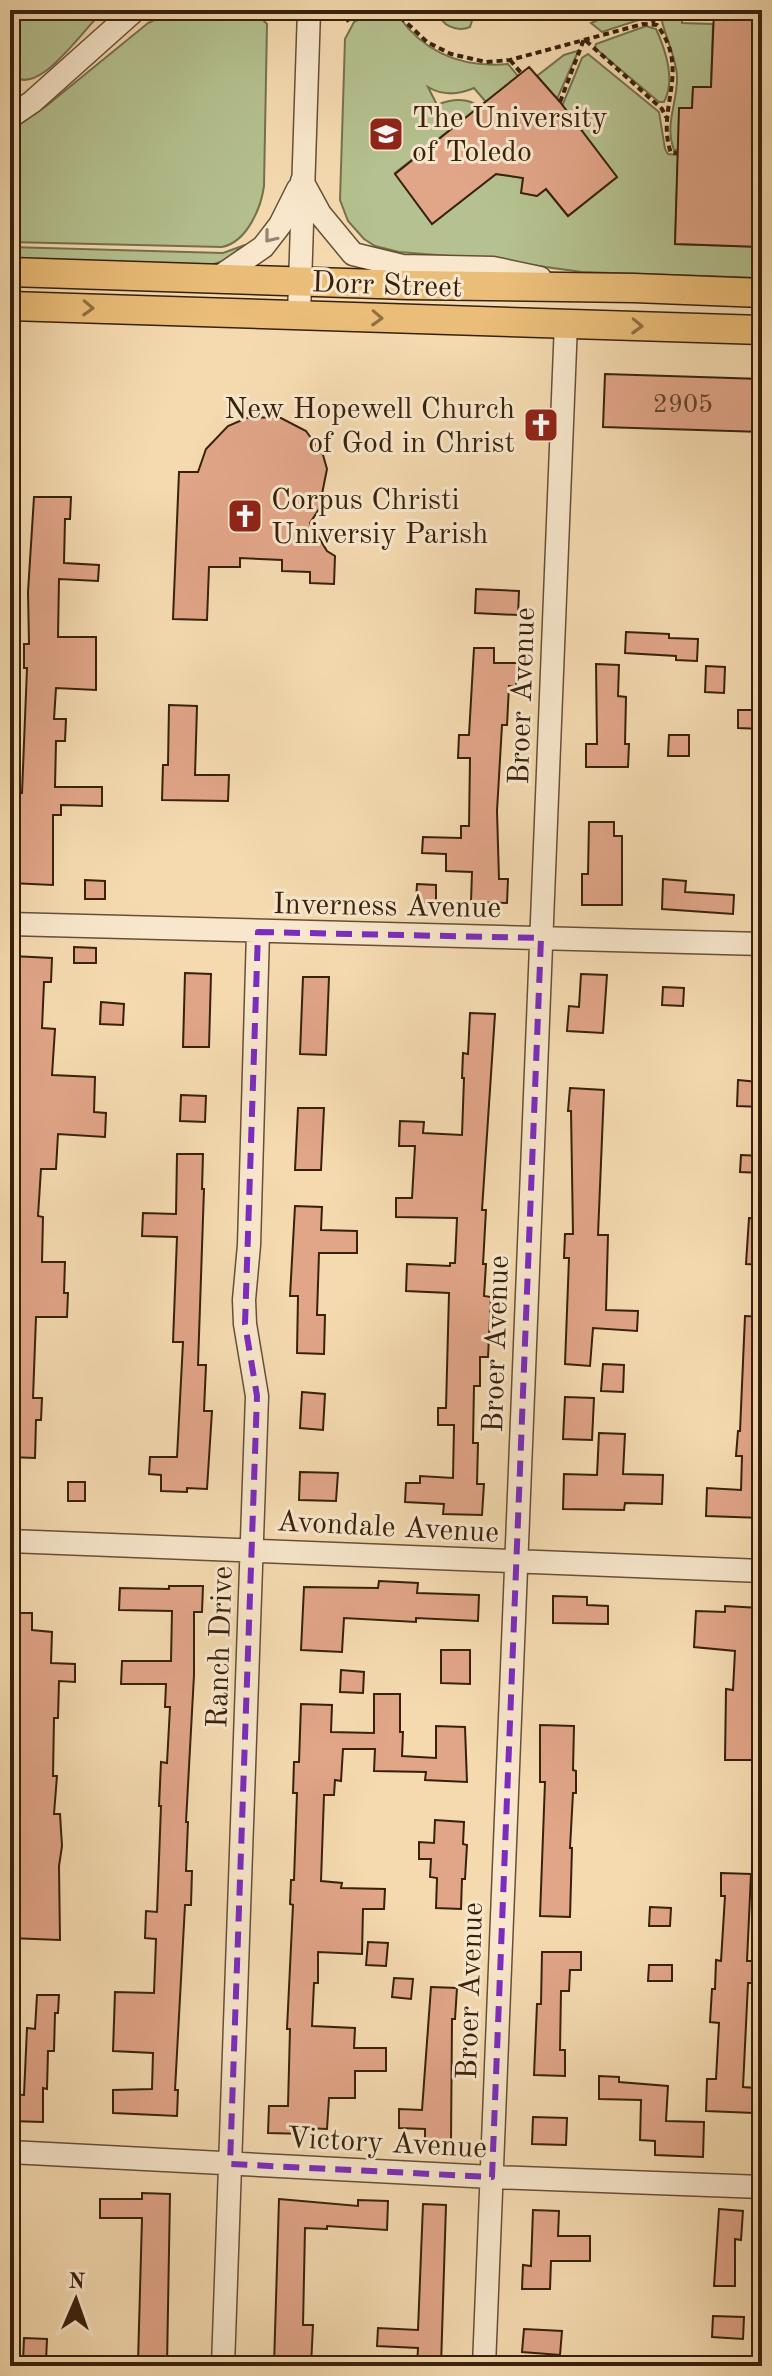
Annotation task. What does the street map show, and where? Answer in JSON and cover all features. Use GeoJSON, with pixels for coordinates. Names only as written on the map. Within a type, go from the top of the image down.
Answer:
{"type":"FeatureCollection","features":[{"type":"Feature","properties":{"kind":"main road","name":"Dorr Street"},"geometry":{"type":"LineString","coordinates":[[10,272],[762,293]]}},
{"type":"Feature","properties":{"kind":"main road","name":"Dorr Street"},"geometry":{"type":"LineString","coordinates":[[10,306],[762,330]]}},
{"type":"Feature","properties":{"kind":"street"},"geometry":{"type":"LineString","coordinates":[[13,107],[32,102],[135,10]]}},
{"type":"Feature","properties":{"kind":"street"},"geometry":{"type":"LineString","coordinates":[[299,315],[309,10]]}},
{"type":"Feature","properties":{"kind":"street"},"geometry":{"type":"LineString","coordinates":[[219,277],[263,247],[280,225],[302,181]]}},
{"type":"Feature","properties":{"kind":"street"},"geometry":{"type":"LineString","coordinates":[[302,181],[320,214],[353,254],[402,266],[493,268],[581,287]]}},
{"type":"Feature","properties":{"kind":"street","name":"Broer Avenue"},"geometry":{"type":"LineString","coordinates":[[484,2366],[566,323]]}},
{"type":"Feature","properties":{"kind":"street","name":"Inverness Avenue"},"geometry":{"type":"LineString","coordinates":[[10,924],[762,944]]}},
{"type":"Feature","properties":{"kind":"street","name":"Ranch Drive"},"geometry":{"type":"LineString","coordinates":[[223,2366],[257,1396],[244,1300],[249,1245],[258,932]]}},
{"type":"Feature","properties":{"kind":"street","name":"Avondale Avenue"},"geometry":{"type":"LineString","coordinates":[[10,1541],[762,1571]]}},
{"type":"Feature","properties":{"kind":"street","name":"Victory Avenue"},"geometry":{"type":"LineString","coordinates":[[10,2152],[492,2177],[762,2187]]}},
{"type":"Feature","properties":{"kind":"path"},"geometry":{"type":"LineString","coordinates":[[346,21],[365,10]]}},
{"type":"Feature","properties":{"kind":"path"},"geometry":{"type":"LineString","coordinates":[[393,10],[427,42],[475,61],[510,60],[653,23]]}},
{"type":"Feature","properties":{"kind":"path"},"geometry":{"type":"LineString","coordinates":[[653,23],[656,10]]}},
{"type":"Feature","properties":{"kind":"path"},"geometry":{"type":"LineString","coordinates":[[653,23],[662,32],[674,73],[666,117],[669,147],[671,153],[678,153]]}},
{"type":"Feature","properties":{"kind":"path"},"geometry":{"type":"LineString","coordinates":[[560,102],[584,39]]}},
{"type":"Feature","properties":{"kind":"path"},"geometry":{"type":"LineString","coordinates":[[584,39],[662,109],[666,117]]}},
{"type":"Feature","properties":{"kind":"path"},"geometry":{"type":"LineString","coordinates":[[510,60],[522,74]]}},
{"type":"Feature","properties":{"kind":"highlighted area"},"geometry":{"type":"Polygon","coordinates":[[[258,932],[541,938],[492,2177],[230,2164],[257,1396],[245,1324],[258,932]]]}},
{"type":"Feature","properties":{"kind":"green space"},"geometry":{"type":"Polygon","coordinates":[[[16,10],[105,10],[46,71],[21,80],[10,73],[10,46],[15,45],[16,10]]]}},
{"type":"Feature","properties":{"kind":"green space"},"geometry":{"type":"Polygon","coordinates":[[[176,10],[253,10],[267,24],[264,186],[251,223],[239,238],[222,247],[10,242],[10,131],[45,107],[148,23],[176,10]]]}},
{"type":"Feature","properties":{"kind":"green space"},"geometry":{"type":"Polygon","coordinates":[[[440,10],[482,10],[475,11],[470,27],[460,29],[445,24],[440,10]]]}},
{"type":"Feature","properties":{"kind":"green space"},"geometry":{"type":"Polygon","coordinates":[[[610,10],[647,10],[645,18],[602,32],[591,23],[603,18],[610,10]]]}},
{"type":"Feature","properties":{"kind":"green space"},"geometry":{"type":"Polygon","coordinates":[[[682,10],[682,23],[713,24],[711,87],[693,87],[692,108],[678,150],[674,150],[670,131],[677,76],[662,21],[669,11],[682,10]]]}},
{"type":"Feature","properties":{"kind":"green space"},"geometry":{"type":"Polygon","coordinates":[[[367,15],[399,17],[421,41],[446,56],[475,64],[508,64],[518,76],[486,102],[474,88],[451,94],[428,87],[437,105],[459,100],[479,107],[395,173],[432,223],[496,174],[523,178],[522,193],[537,196],[546,189],[568,216],[617,177],[562,106],[582,58],[588,54],[659,112],[665,149],[668,154],[678,155],[675,244],[762,247],[762,278],[582,272],[487,259],[399,252],[375,246],[364,239],[348,221],[340,200],[345,39],[354,22],[367,15]]]}},
{"type":"Feature","properties":{"kind":"green space"},"geometry":{"type":"Polygon","coordinates":[[[646,26],[656,29],[666,56],[669,84],[664,102],[659,102],[595,48],[596,44],[646,26]]]}},
{"type":"Feature","properties":{"kind":"green space"},"geometry":{"type":"Polygon","coordinates":[[[577,51],[557,99],[537,76],[564,55],[577,51]]]}},
{"type":"Feature","properties":{"kind":"green space"},"geometry":{"type":"Polygon","coordinates":[[[245,245],[223,261],[211,265],[10,260],[10,247],[223,253],[245,245]]]}},
{"type":"Feature","properties":{"kind":"building"},"geometry":{"type":"Polygon","coordinates":[[[714,10],[762,10],[762,247],[675,244],[679,108],[692,108],[693,87],[711,87],[714,10]]]}},
{"type":"Feature","properties":{"kind":"building"},"geometry":{"type":"Polygon","coordinates":[[[529,67],[617,177],[568,216],[546,189],[537,196],[521,193],[523,178],[496,174],[432,224],[395,174],[529,67]]]}},
{"type":"Feature","properties":{"kind":"building"},"geometry":{"type":"Polygon","coordinates":[[[605,374],[762,379],[762,432],[603,427],[605,374]]]}},
{"type":"Feature","properties":{"kind":"building","name":"Corpus Christi Universiy Parish"},"geometry":{"type":"Polygon","coordinates":[[[249,417],[281,418],[306,431],[323,455],[327,469],[319,509],[310,523],[327,551],[335,556],[334,584],[310,583],[310,572],[282,571],[282,560],[240,558],[240,567],[209,567],[207,620],[173,619],[179,472],[198,472],[206,449],[228,426],[249,417]]]}},
{"type":"Feature","properties":{"kind":"building"},"geometry":{"type":"Polygon","coordinates":[[[34,497],[71,497],[70,519],[65,519],[64,563],[99,565],[98,581],[59,579],[58,637],[96,637],[96,690],[56,688],[54,719],[66,719],[65,741],[56,741],[55,787],[102,787],[102,806],[61,805],[61,815],[53,815],[53,885],[10,883],[11,858],[20,858],[19,793],[22,793],[27,668],[24,668],[24,644],[29,644],[28,592],[34,497]]]}},
{"type":"Feature","properties":{"kind":"building"},"geometry":{"type":"Polygon","coordinates":[[[476,589],[519,591],[518,615],[475,613],[476,589]]]}},
{"type":"Feature","properties":{"kind":"building"},"geometry":{"type":"Polygon","coordinates":[[[626,632],[698,639],[697,661],[676,660],[676,656],[625,653],[626,632]]]}},
{"type":"Feature","properties":{"kind":"building"},"geometry":{"type":"Polygon","coordinates":[[[474,648],[494,648],[494,663],[517,663],[516,687],[509,686],[507,725],[502,725],[497,811],[499,879],[508,879],[507,903],[471,902],[472,872],[446,871],[446,854],[422,853],[423,837],[461,838],[461,826],[469,826],[470,758],[458,758],[459,735],[469,735],[474,648]]]}},
{"type":"Feature","properties":{"kind":"building"},"geometry":{"type":"Polygon","coordinates":[[[596,664],[619,665],[618,696],[626,697],[628,767],[586,767],[586,744],[597,744],[596,664]]]}},
{"type":"Feature","properties":{"kind":"building"},"geometry":{"type":"Polygon","coordinates":[[[706,666],[725,667],[724,693],[705,692],[706,666]]]}},
{"type":"Feature","properties":{"kind":"building"},"geometry":{"type":"Polygon","coordinates":[[[169,705],[197,706],[195,775],[229,775],[228,801],[162,800],[163,765],[168,765],[169,705]]]}},
{"type":"Feature","properties":{"kind":"building"},"geometry":{"type":"Polygon","coordinates":[[[738,710],[762,710],[762,729],[738,728],[738,710]]]}},
{"type":"Feature","properties":{"kind":"building"},"geometry":{"type":"Polygon","coordinates":[[[669,735],[689,735],[689,756],[668,756],[669,735]]]}},
{"type":"Feature","properties":{"kind":"building"},"geometry":{"type":"Polygon","coordinates":[[[589,822],[614,822],[614,836],[622,836],[622,905],[582,905],[582,874],[588,874],[589,822]]]}},
{"type":"Feature","properties":{"kind":"building"},"geometry":{"type":"Polygon","coordinates":[[[663,879],[686,881],[685,892],[734,895],[733,914],[662,909],[663,879]]]}},
{"type":"Feature","properties":{"kind":"building"},"geometry":{"type":"Polygon","coordinates":[[[85,880],[105,881],[105,899],[85,899],[85,880]]]}},
{"type":"Feature","properties":{"kind":"building"},"geometry":{"type":"Polygon","coordinates":[[[417,884],[436,885],[436,903],[416,902],[417,884]]]}},
{"type":"Feature","properties":{"kind":"building"},"geometry":{"type":"Polygon","coordinates":[[[74,947],[96,948],[96,963],[74,963],[74,947]]]}},
{"type":"Feature","properties":{"kind":"building"},"geometry":{"type":"Polygon","coordinates":[[[12,956],[52,958],[51,982],[44,982],[42,1028],[55,1029],[52,1075],[95,1077],[94,1112],[106,1113],[105,1137],[58,1134],[56,1169],[41,1169],[38,1216],[43,1217],[42,1262],[65,1262],[64,1293],[68,1293],[67,1317],[36,1317],[33,1398],[42,1398],[41,1420],[36,1420],[35,1458],[10,1457],[10,1121],[19,1015],[14,1015],[16,980],[11,980],[12,956]]]}},
{"type":"Feature","properties":{"kind":"building"},"geometry":{"type":"Polygon","coordinates":[[[185,973],[211,974],[209,1047],[183,1047],[185,973]]]}},
{"type":"Feature","properties":{"kind":"building"},"geometry":{"type":"Polygon","coordinates":[[[581,974],[607,975],[603,1033],[567,1031],[569,1006],[579,1007],[581,974]]]}},
{"type":"Feature","properties":{"kind":"building"},"geometry":{"type":"Polygon","coordinates":[[[303,977],[329,977],[326,1055],[300,1054],[303,977]]]}},
{"type":"Feature","properties":{"kind":"building"},"geometry":{"type":"Polygon","coordinates":[[[663,987],[684,988],[683,1006],[662,1005],[663,987]]]}},
{"type":"Feature","properties":{"kind":"building"},"geometry":{"type":"Polygon","coordinates":[[[101,1002],[124,1004],[123,1025],[100,1024],[101,1002]]]}},
{"type":"Feature","properties":{"kind":"building"},"geometry":{"type":"Polygon","coordinates":[[[470,1013],[495,1014],[482,1210],[486,1210],[484,1296],[491,1297],[488,1357],[480,1357],[480,1386],[474,1386],[473,1443],[478,1443],[477,1484],[484,1484],[482,1515],[443,1514],[444,1504],[405,1502],[406,1483],[420,1483],[420,1476],[453,1478],[454,1425],[438,1425],[438,1408],[446,1408],[449,1293],[406,1291],[407,1264],[450,1266],[450,1263],[455,1263],[457,1218],[396,1217],[396,1198],[412,1198],[415,1146],[399,1146],[400,1121],[424,1122],[423,1133],[462,1135],[463,1053],[468,1054],[470,1013]]]}},
{"type":"Feature","properties":{"kind":"building"},"geometry":{"type":"Polygon","coordinates":[[[738,1080],[758,1082],[758,1087],[762,1087],[762,1107],[737,1106],[738,1080]]]}},
{"type":"Feature","properties":{"kind":"building"},"geometry":{"type":"Polygon","coordinates":[[[570,1088],[604,1090],[598,1235],[608,1235],[606,1310],[638,1311],[637,1331],[593,1328],[590,1366],[565,1364],[569,1258],[564,1258],[565,1234],[573,1234],[571,1111],[568,1111],[570,1088]]]}},
{"type":"Feature","properties":{"kind":"building"},"geometry":{"type":"Polygon","coordinates":[[[181,1095],[206,1096],[205,1122],[180,1121],[181,1095]]]}},
{"type":"Feature","properties":{"kind":"building"},"geometry":{"type":"Polygon","coordinates":[[[298,1108],[324,1108],[321,1170],[295,1170],[298,1108]]]}},
{"type":"Feature","properties":{"kind":"building"},"geometry":{"type":"Polygon","coordinates":[[[177,1154],[203,1154],[198,1365],[206,1365],[204,1411],[212,1411],[207,1489],[187,1488],[187,1492],[161,1491],[161,1475],[149,1474],[150,1457],[177,1457],[183,1342],[173,1342],[177,1237],[142,1236],[143,1213],[176,1214],[177,1154]]]}},
{"type":"Feature","properties":{"kind":"building"},"geometry":{"type":"Polygon","coordinates":[[[741,1155],[762,1156],[762,1173],[740,1172],[741,1155]]]}},
{"type":"Feature","properties":{"kind":"building"},"geometry":{"type":"Polygon","coordinates":[[[295,1206],[322,1207],[321,1230],[357,1231],[357,1253],[319,1253],[317,1315],[325,1315],[324,1354],[297,1353],[298,1296],[290,1296],[295,1206]]]}},
{"type":"Feature","properties":{"kind":"building"},"geometry":{"type":"Polygon","coordinates":[[[749,1218],[762,1219],[762,1265],[746,1264],[749,1218]]]}},
{"type":"Feature","properties":{"kind":"building"},"geometry":{"type":"Polygon","coordinates":[[[745,1316],[762,1317],[762,1518],[706,1516],[707,1488],[741,1490],[742,1456],[736,1456],[745,1316]]]}},
{"type":"Feature","properties":{"kind":"building"},"geometry":{"type":"Polygon","coordinates":[[[603,1364],[624,1365],[623,1392],[601,1391],[603,1364]]]}},
{"type":"Feature","properties":{"kind":"building"},"geometry":{"type":"Polygon","coordinates":[[[302,1392],[325,1394],[323,1430],[300,1428],[302,1392]]]}},
{"type":"Feature","properties":{"kind":"building"},"geometry":{"type":"Polygon","coordinates":[[[565,1397],[594,1398],[592,1440],[563,1439],[565,1397]]]}},
{"type":"Feature","properties":{"kind":"building"},"geometry":{"type":"Polygon","coordinates":[[[599,1433],[625,1434],[623,1474],[663,1475],[662,1504],[625,1503],[624,1510],[563,1509],[564,1474],[597,1475],[599,1433]]]}},
{"type":"Feature","properties":{"kind":"building"},"geometry":{"type":"Polygon","coordinates":[[[300,1472],[338,1473],[336,1501],[299,1500],[300,1472]]]}},
{"type":"Feature","properties":{"kind":"building"},"geometry":{"type":"Polygon","coordinates":[[[68,1482],[85,1482],[85,1501],[68,1501],[68,1482]]]}},
{"type":"Feature","properties":{"kind":"building"},"geometry":{"type":"Polygon","coordinates":[[[379,1581],[418,1583],[417,1593],[479,1595],[478,1621],[344,1618],[342,1652],[301,1650],[304,1587],[378,1588],[379,1581]]]}},
{"type":"Feature","properties":{"kind":"building"},"geometry":{"type":"Polygon","coordinates":[[[169,1586],[203,1586],[202,1612],[194,1612],[186,1822],[186,1871],[192,1871],[191,1905],[185,1905],[175,2090],[178,2090],[177,2116],[113,2113],[113,2090],[152,2089],[153,2053],[113,2051],[115,1992],[154,1993],[156,1939],[145,1938],[146,1911],[157,1912],[161,1762],[167,1763],[170,1707],[165,1707],[166,1684],[121,1684],[122,1661],[171,1661],[172,1611],[119,1610],[120,1588],[169,1589],[169,1586]]]}},
{"type":"Feature","properties":{"kind":"building"},"geometry":{"type":"Polygon","coordinates":[[[553,1596],[587,1597],[587,1605],[608,1606],[608,1624],[553,1623],[553,1596]]]}},
{"type":"Feature","properties":{"kind":"building"},"geometry":{"type":"Polygon","coordinates":[[[725,1606],[760,1608],[756,1760],[725,1760],[726,1689],[733,1690],[735,1651],[694,1647],[696,1611],[725,1612],[725,1606]]]}},
{"type":"Feature","properties":{"kind":"building"},"geometry":{"type":"Polygon","coordinates":[[[10,1613],[32,1613],[32,1630],[52,1632],[51,1663],[75,1664],[75,1682],[59,1681],[58,1718],[54,1718],[53,1776],[57,1776],[54,1814],[60,1814],[62,1846],[59,1866],[60,1940],[10,1938],[10,1613]]]}},
{"type":"Feature","properties":{"kind":"building"},"geometry":{"type":"Polygon","coordinates":[[[441,1650],[470,1650],[470,1684],[441,1683],[441,1650]]]}},
{"type":"Feature","properties":{"kind":"building"},"geometry":{"type":"Polygon","coordinates":[[[341,1670],[364,1672],[363,1693],[340,1692],[341,1670]]]}},
{"type":"Feature","properties":{"kind":"building"},"geometry":{"type":"Polygon","coordinates":[[[374,1694],[400,1694],[402,1756],[436,1758],[436,1726],[465,1727],[467,1782],[425,1780],[426,1772],[374,1771],[375,1749],[343,1749],[341,1781],[335,1780],[334,1795],[324,1795],[321,1881],[342,1883],[341,1888],[385,1889],[384,1909],[363,1909],[362,1954],[318,1952],[318,1983],[314,1983],[312,2026],[355,2028],[354,2048],[386,2048],[386,2071],[355,2071],[355,2098],[329,2098],[327,2129],[307,2128],[307,2134],[268,2133],[269,2106],[288,2106],[290,2029],[287,2029],[293,1905],[290,1904],[291,1880],[294,1880],[297,1793],[293,1793],[294,1762],[299,1762],[301,1704],[332,1705],[331,1732],[374,1733],[374,1694]]]}},
{"type":"Feature","properties":{"kind":"building"},"geometry":{"type":"Polygon","coordinates":[[[540,1725],[574,1726],[576,1793],[573,1793],[570,1848],[570,1917],[540,1916],[545,1782],[540,1782],[540,1725]]]}},
{"type":"Feature","properties":{"kind":"building"},"geometry":{"type":"Polygon","coordinates":[[[435,1820],[464,1822],[463,1844],[467,1845],[461,1909],[436,1908],[437,1878],[430,1877],[431,1859],[419,1859],[419,1842],[434,1843],[435,1820]]]}},
{"type":"Feature","properties":{"kind":"building"},"geometry":{"type":"Polygon","coordinates":[[[721,1873],[751,1874],[747,1961],[752,1961],[752,1983],[748,1983],[743,2087],[755,2088],[754,2113],[706,2111],[707,2079],[716,2079],[719,2023],[710,2022],[716,1960],[721,1961],[725,1896],[721,1896],[721,1873]]]}},
{"type":"Feature","properties":{"kind":"building"},"geometry":{"type":"Polygon","coordinates":[[[650,1907],[671,1908],[670,1926],[649,1926],[650,1907]]]}},
{"type":"Feature","properties":{"kind":"building"},"geometry":{"type":"Polygon","coordinates":[[[368,1942],[388,1943],[386,1966],[366,1965],[368,1942]]]}},
{"type":"Feature","properties":{"kind":"building"},"geometry":{"type":"Polygon","coordinates":[[[542,1952],[581,1952],[581,1970],[570,1970],[569,1991],[561,1991],[560,2050],[565,2050],[565,2076],[534,2075],[542,1952]]]}},
{"type":"Feature","properties":{"kind":"building"},"geometry":{"type":"Polygon","coordinates":[[[649,1965],[672,1965],[672,1981],[648,1981],[649,1965]]]}},
{"type":"Feature","properties":{"kind":"building"},"geometry":{"type":"Polygon","coordinates":[[[394,1978],[413,1979],[411,1999],[392,1997],[394,1978]]]}},
{"type":"Feature","properties":{"kind":"building"},"geometry":{"type":"Polygon","coordinates":[[[431,1987],[457,1988],[455,2019],[452,2019],[451,2141],[425,2141],[425,2129],[399,2128],[399,2109],[422,2110],[431,1987]]]}},
{"type":"Feature","properties":{"kind":"building"},"geometry":{"type":"Polygon","coordinates":[[[37,1995],[59,1995],[54,2051],[48,2051],[47,2089],[43,2088],[43,2122],[10,2121],[10,2094],[24,2095],[27,2028],[35,2029],[37,1995]]]}},
{"type":"Feature","properties":{"kind":"building"},"geometry":{"type":"Polygon","coordinates":[[[599,2076],[619,2077],[619,2082],[668,2086],[666,2121],[704,2122],[703,2157],[655,2155],[655,2141],[640,2140],[641,2100],[599,2099],[599,2076]]]}},
{"type":"Feature","properties":{"kind":"building"},"geometry":{"type":"Polygon","coordinates":[[[533,2117],[567,2118],[566,2145],[532,2144],[533,2117]]]}},
{"type":"Feature","properties":{"kind":"building"},"geometry":{"type":"Polygon","coordinates":[[[142,2193],[170,2194],[167,2365],[138,2363],[142,2218],[100,2218],[100,2199],[142,2199],[142,2193]]]}},
{"type":"Feature","properties":{"kind":"building"},"geometry":{"type":"Polygon","coordinates":[[[279,2199],[358,2206],[358,2200],[388,2201],[387,2230],[327,2226],[327,2229],[305,2228],[303,2325],[313,2325],[311,2366],[274,2366],[279,2199]]]}},
{"type":"Feature","properties":{"kind":"building"},"geometry":{"type":"Polygon","coordinates":[[[423,2204],[446,2205],[441,2366],[417,2366],[418,2348],[377,2346],[378,2328],[418,2330],[423,2204]]]}},
{"type":"Feature","properties":{"kind":"building"},"geometry":{"type":"Polygon","coordinates":[[[719,2209],[743,2211],[741,2240],[735,2239],[735,2286],[714,2286],[719,2209]]]}},
{"type":"Feature","properties":{"kind":"building"},"geometry":{"type":"Polygon","coordinates":[[[533,2210],[559,2211],[558,2236],[590,2236],[590,2261],[551,2261],[550,2289],[522,2289],[523,2265],[531,2266],[533,2210]]]}},
{"type":"Feature","properties":{"kind":"building"},"geometry":{"type":"Polygon","coordinates":[[[713,2316],[744,2317],[743,2339],[712,2337],[713,2316]]]}},
{"type":"Feature","properties":{"kind":"building"},"geometry":{"type":"Polygon","coordinates":[[[524,2329],[562,2331],[560,2355],[522,2352],[524,2329]]]}},
{"type":"Feature","properties":{"kind":"building"},"geometry":{"type":"Polygon","coordinates":[[[24,2338],[47,2339],[46,2361],[23,2361],[24,2338]]]}},
{"type":"Feature","properties":{"kind":"place","name":"The University of Toledo"},"geometry":{"type":"Point","coordinates":[386,134]}},
{"type":"Feature","properties":{"kind":"place","name":"New Hopewell Church of God in Christ"},"geometry":{"type":"Point","coordinates":[541,425]}},
{"type":"Feature","properties":{"kind":"place","name":"Corpus Christi Universiy Parish"},"geometry":{"type":"Point","coordinates":[245,516]}}]}
